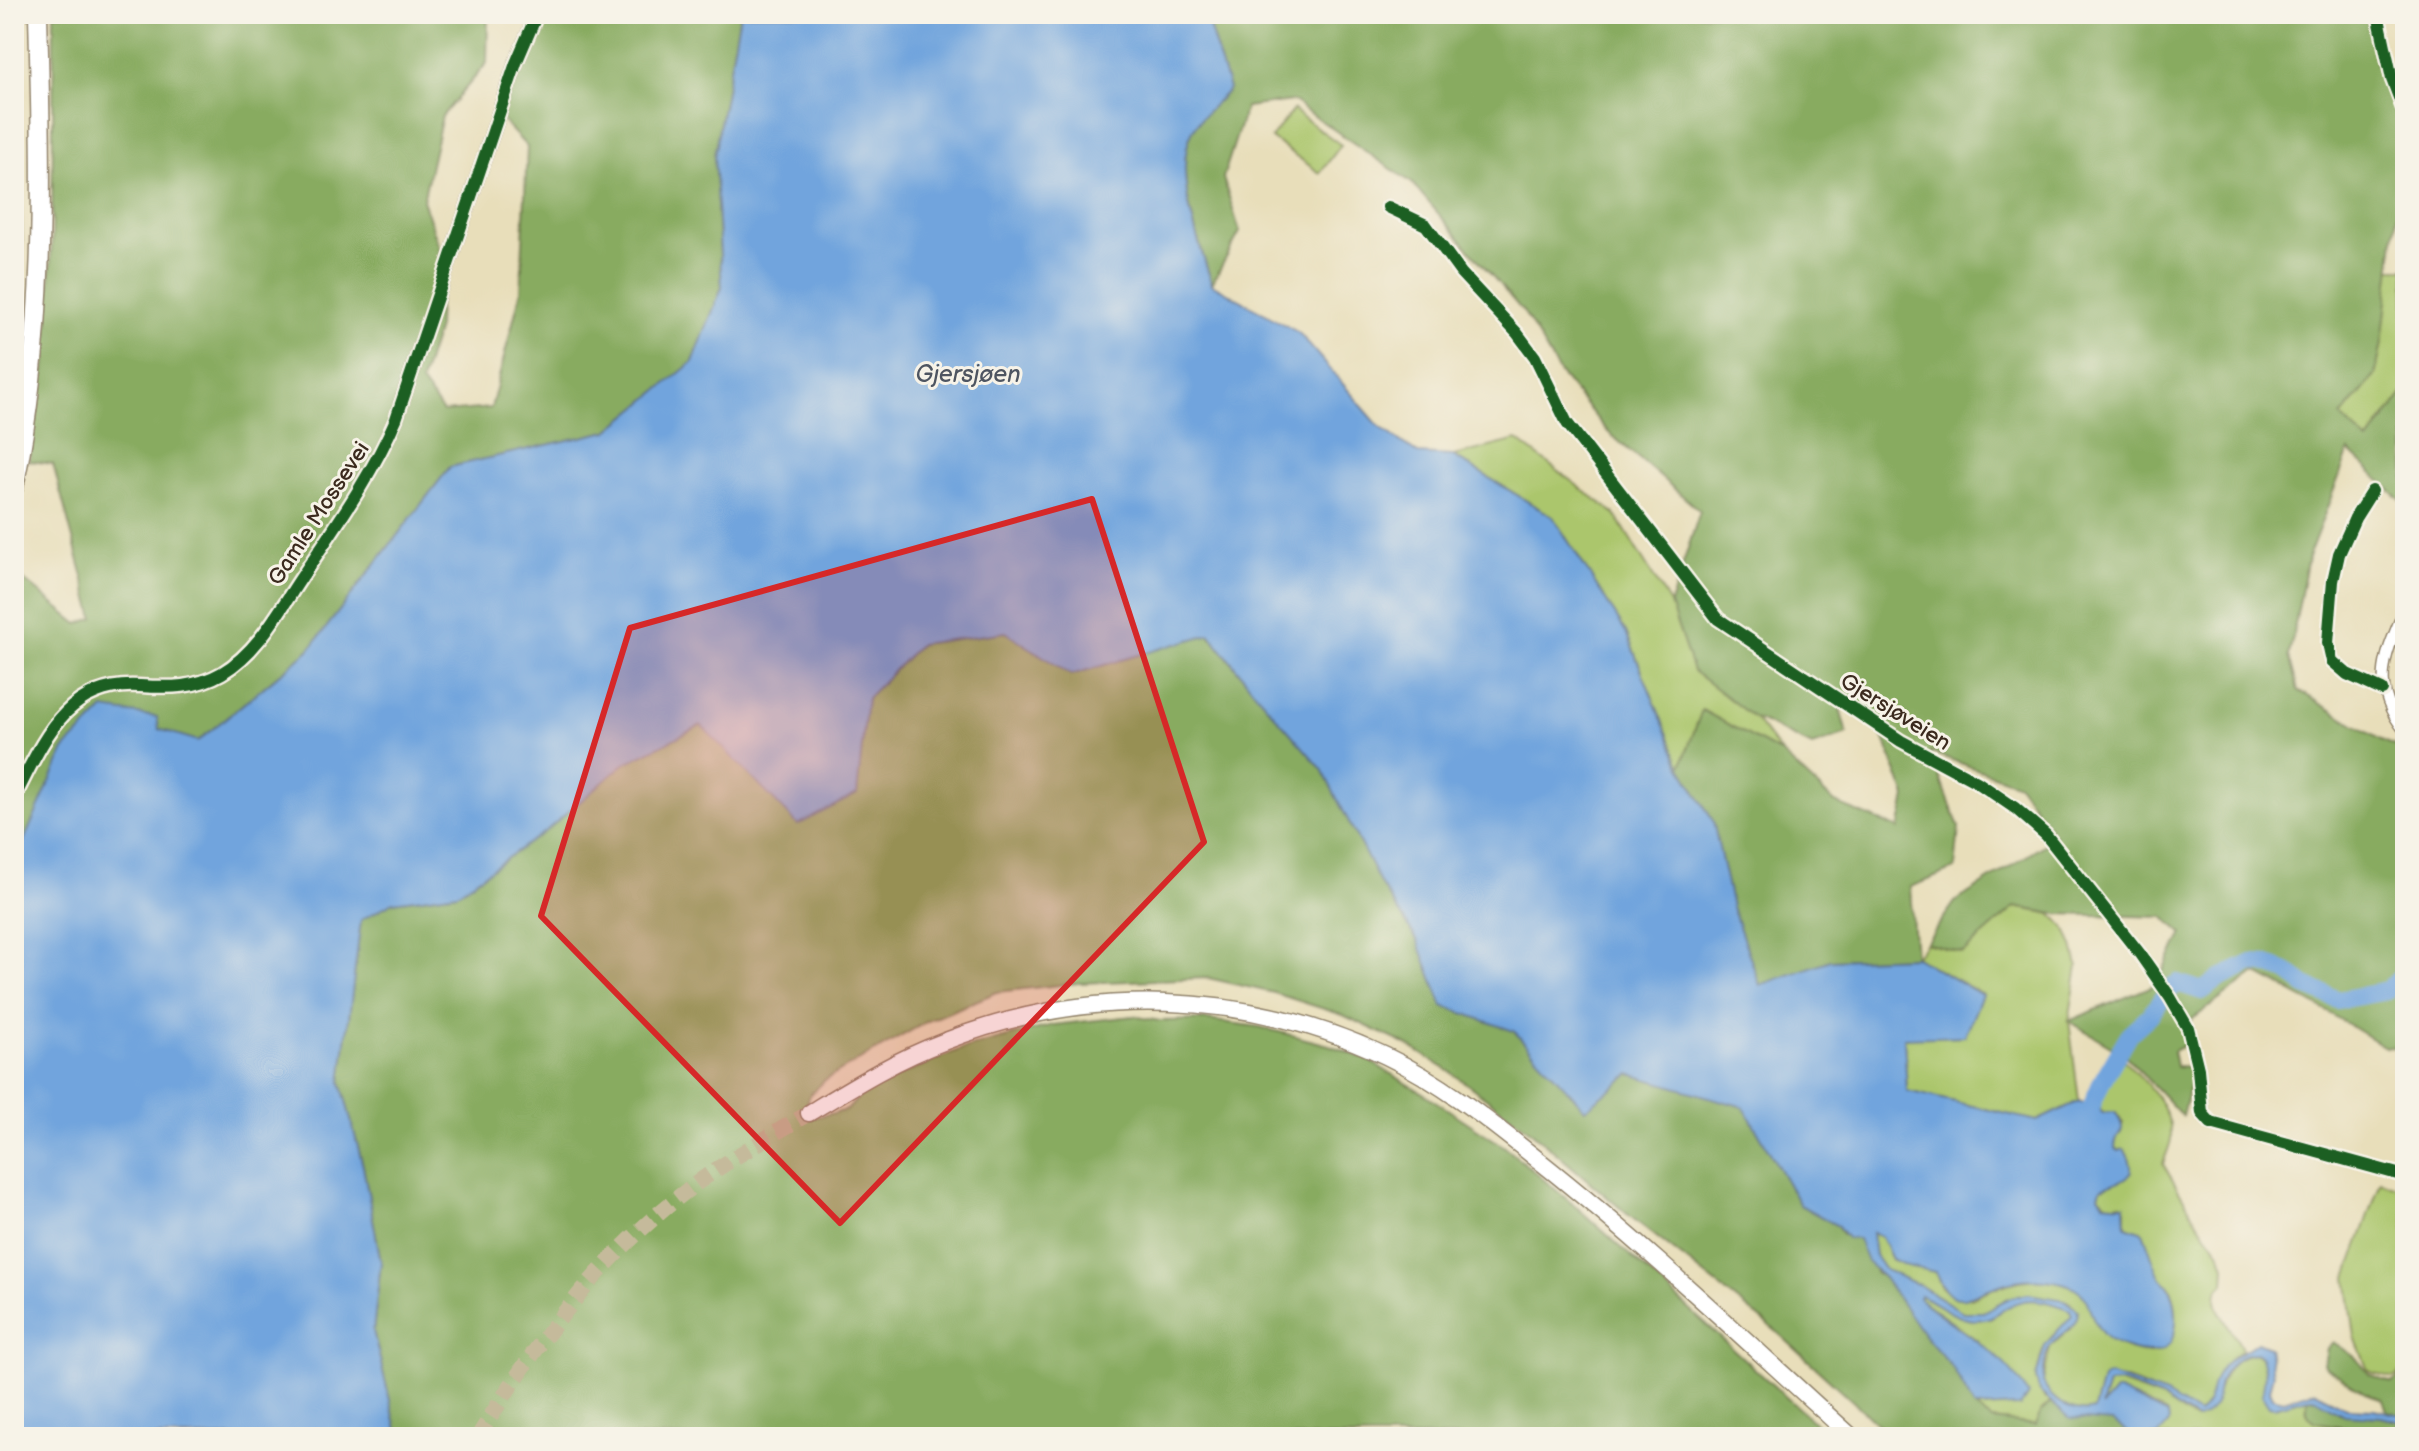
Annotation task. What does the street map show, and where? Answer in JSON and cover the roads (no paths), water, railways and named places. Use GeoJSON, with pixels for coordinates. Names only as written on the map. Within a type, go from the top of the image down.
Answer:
{"type":"FeatureCollection","features":[{"type":"Feature","properties":{"kind":"highway"},"geometry":{"type":"LineString","coordinates":[[14,443],[32,283],[30,14]]}},
{"type":"Feature","properties":{"kind":"highway"},"geometry":{"type":"LineString","coordinates":[[14,487],[30,396],[41,285],[38,14]]}},
{"type":"Feature","properties":{"kind":"main road","name":"Gamle Mossevei"},"geometry":{"type":"LineString","coordinates":[[14,798],[53,726],[83,697],[115,686],[185,687],[223,672],[241,659],[269,625],[364,484],[396,419],[516,63],[537,14]]}},
{"type":"Feature","properties":{"kind":"main road"},"geometry":{"type":"LineString","coordinates":[[809,1113],[881,1070],[940,1042],[993,1024],[1071,1007],[1157,1001],[1212,1006],[1264,1015],[1330,1033],[1415,1071],[1514,1141],[1692,1289],[1852,1437]]}},
{"type":"Feature","properties":{"kind":"street"},"geometry":{"type":"LineString","coordinates":[[2378,14],[2392,79],[2405,113]]}},
{"type":"Feature","properties":{"kind":"street","name":"Gjersjøveien"},"geometry":{"type":"LineString","coordinates":[[1388,207],[1426,225],[1461,273],[1517,333],[1535,357],[1567,423],[1718,619],[1901,741],[1977,782],[2015,808],[2046,835],[2167,993],[2188,1028],[2198,1069],[2202,1113],[2211,1123],[2405,1176]]}},
{"type":"Feature","properties":{"kind":"street"},"geometry":{"type":"LineString","coordinates":[[2372,491],[2355,518],[2339,554],[2333,581],[2328,643],[2332,661],[2347,674],[2382,690]]}},
{"type":"Feature","properties":{"kind":"street"},"geometry":{"type":"LineString","coordinates":[[2405,608],[2385,664],[2382,690],[2405,731]]}},
{"type":"Feature","properties":{"kind":"water","name":"Gjersjøen"},"geometry":{"type":"Polygon","coordinates":[[[740,14],[1205,14],[1229,89],[1195,126],[1185,167],[1190,208],[1212,284],[1299,333],[1379,426],[1418,454],[1453,456],[1553,517],[1626,632],[1681,767],[1713,821],[1732,907],[1760,985],[1831,960],[1915,957],[1982,995],[1965,1036],[1904,1038],[1907,1091],[2037,1121],[2079,1101],[2090,1105],[2090,1111],[2094,1111],[2098,1104],[2102,1113],[2115,1112],[2122,1129],[2115,1148],[2119,1151],[2124,1149],[2131,1171],[2124,1179],[2101,1188],[2099,1195],[2104,1203],[2125,1205],[2126,1226],[2143,1232],[2158,1273],[2172,1295],[2176,1326],[2169,1344],[2162,1350],[2141,1352],[2107,1338],[2082,1294],[2063,1283],[2021,1280],[1968,1297],[1954,1297],[1935,1272],[1906,1266],[1892,1259],[1881,1237],[1872,1233],[1875,1256],[1885,1270],[1919,1285],[1963,1312],[1983,1312],[2011,1297],[2028,1294],[2065,1300],[2078,1310],[2077,1316],[2072,1326],[2049,1349],[2043,1383],[2052,1396],[2072,1409],[2094,1410],[2102,1379],[2109,1375],[2166,1395],[2198,1414],[2207,1403],[2214,1379],[2222,1368],[2257,1342],[2269,1347],[2273,1375],[2269,1390],[2272,1397],[2284,1400],[2314,1391],[2346,1408],[2374,1409],[2405,1416],[2405,1423],[2381,1417],[2344,1415],[2312,1397],[2269,1406],[2262,1395],[2263,1364],[2259,1354],[2253,1353],[2230,1365],[2222,1376],[2215,1405],[2197,1420],[2163,1399],[2122,1383],[2108,1384],[2101,1407],[2115,1391],[2119,1391],[2168,1415],[2169,1423],[2158,1436],[2134,1437],[2113,1422],[2070,1419],[2039,1391],[2036,1377],[2045,1345],[2072,1315],[2070,1310],[2032,1300],[1977,1320],[1954,1314],[1920,1295],[1919,1298],[1926,1304],[2008,1367],[2028,1395],[2020,1406],[1975,1408],[1952,1367],[1924,1335],[1884,1278],[1867,1262],[1858,1239],[1847,1238],[1838,1226],[1800,1205],[1744,1107],[1630,1074],[1585,1109],[1514,1031],[1443,1006],[1418,941],[1381,885],[1322,769],[1258,696],[1210,634],[1071,675],[1006,632],[920,644],[867,698],[857,794],[798,825],[701,725],[624,764],[547,830],[457,893],[393,902],[361,920],[341,1082],[363,1166],[381,1262],[373,1331],[399,1437],[14,1437],[14,856],[18,854],[64,750],[104,709],[157,717],[159,729],[198,741],[309,650],[450,467],[608,431],[693,362],[722,287],[714,156],[740,14]]]}},
{"type":"Feature","properties":{"kind":"waterway"},"geometry":{"type":"LineString","coordinates":[[2089,1112],[2102,1081],[2130,1033],[2178,983],[2202,991],[2252,963],[2265,964],[2287,972],[2306,986],[2338,1000],[2387,991],[2405,973]]}},
{"type":"Feature","properties":{"kind":"tunnel"},"geometry":{"type":"LineString","coordinates":[[478,1437],[546,1336],[625,1245],[700,1181],[809,1113]]}}]}
